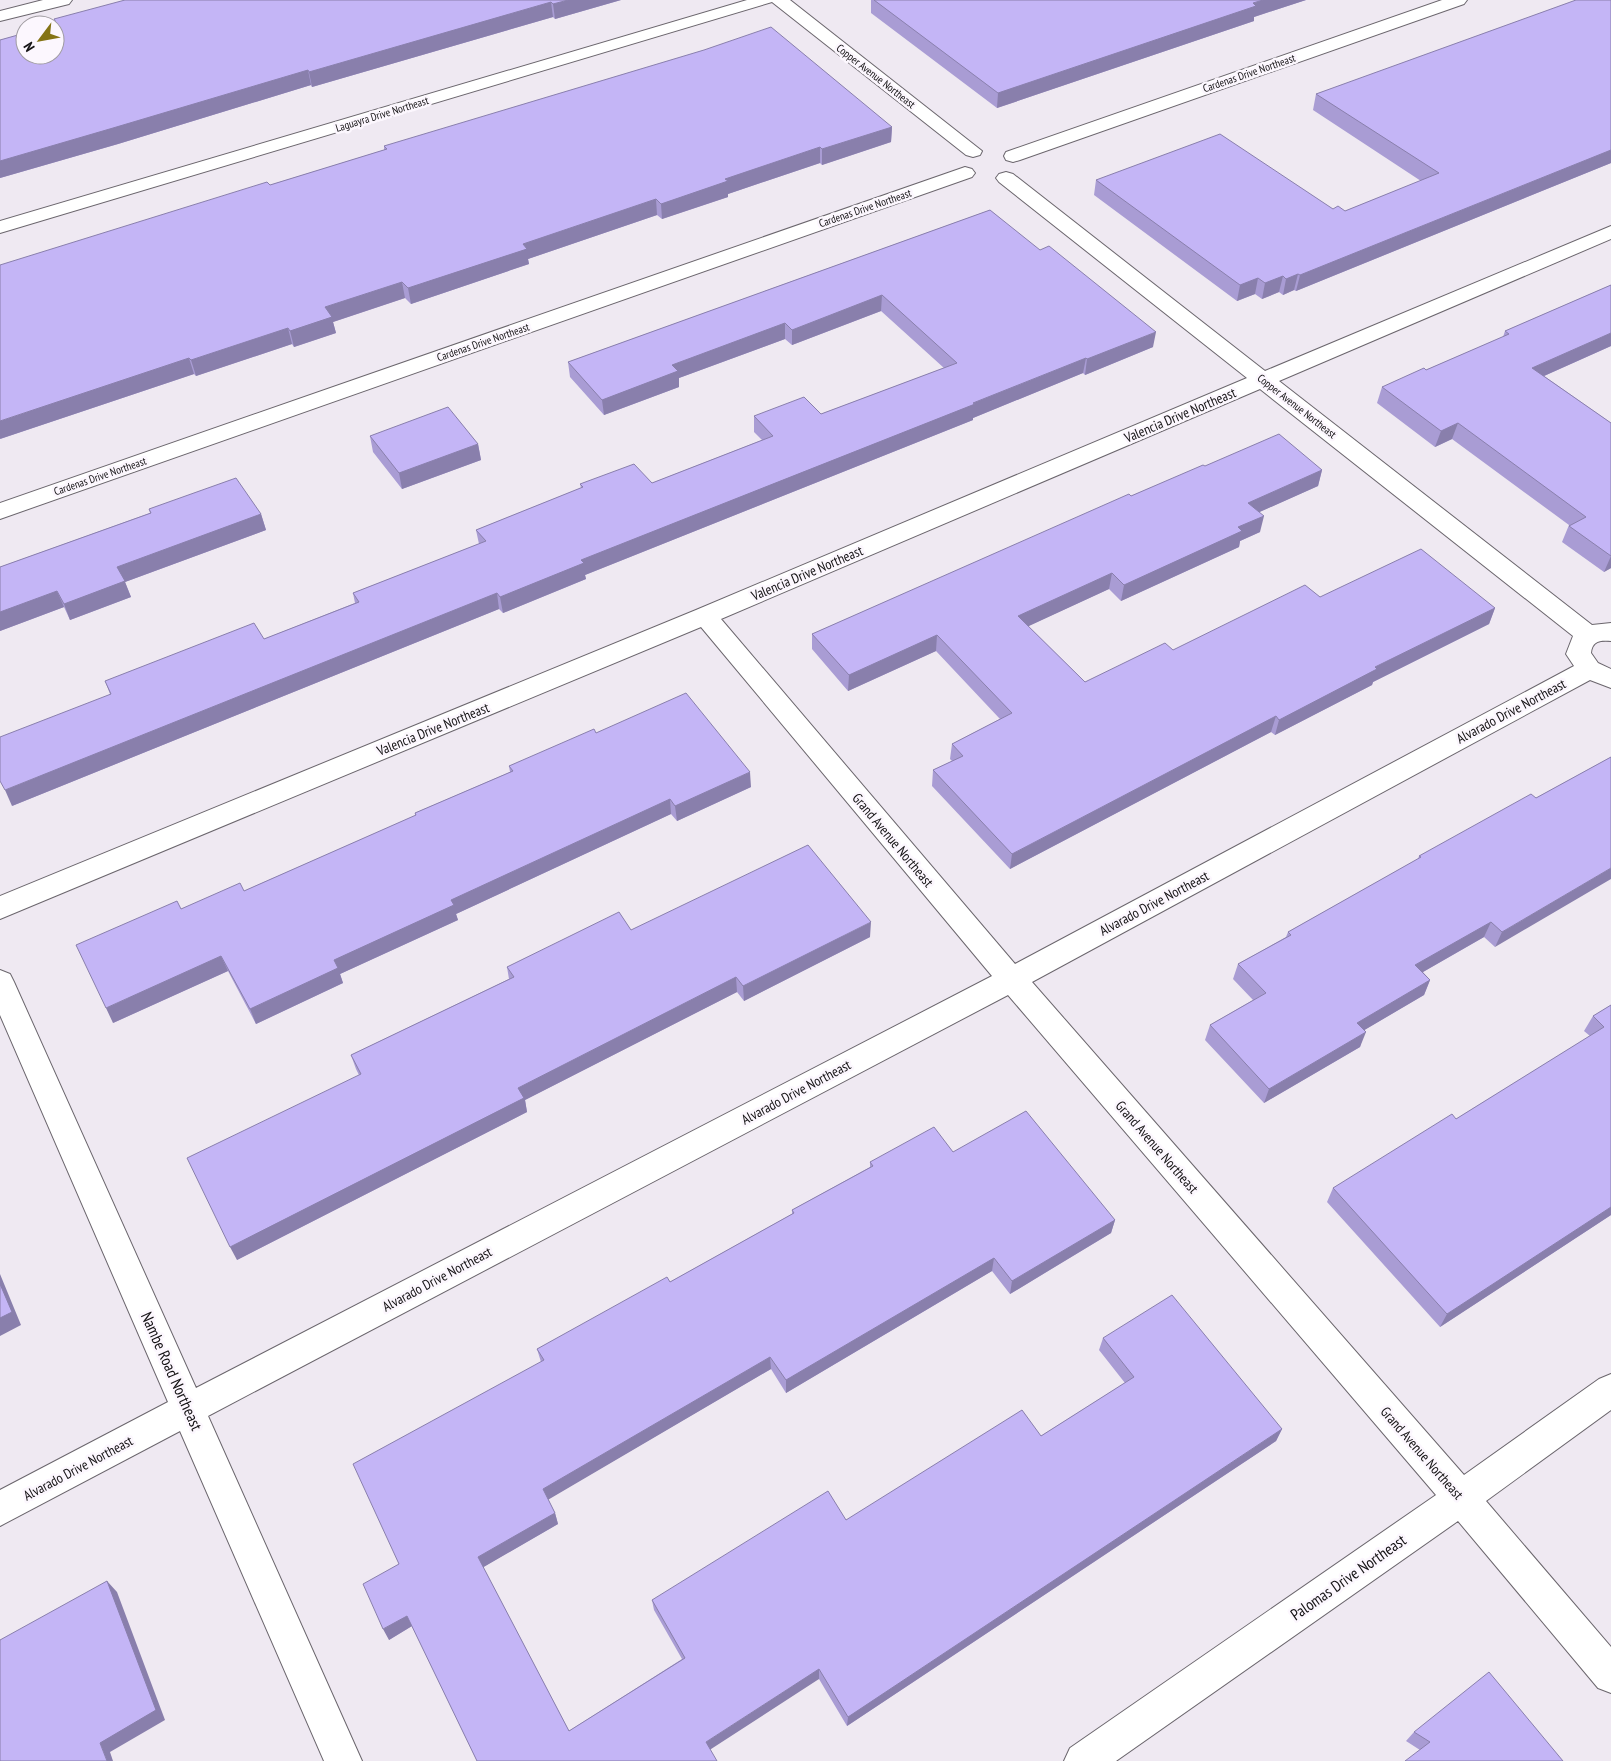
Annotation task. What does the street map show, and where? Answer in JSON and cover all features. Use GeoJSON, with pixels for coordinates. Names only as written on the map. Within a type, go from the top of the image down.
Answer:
{"type":"FeatureCollection","features":[{"type":"Feature","properties":{"kind":"street"},"geometry":{"type":"LineString","coordinates":[[0,16],[63,0]]}},
{"type":"Feature","properties":{"kind":"street","name":"Laguayra Drive Northeast"},"geometry":{"type":"LineString","coordinates":[[0,227],[765,0]]}},
{"type":"Feature","properties":{"kind":"street","name":"Copper Avenue Northeast"},"geometry":{"type":"LineString","coordinates":[[779,0],[994,152]]}},
{"type":"Feature","properties":{"kind":"street","name":"Cardenas Drive Northeast"},"geometry":{"type":"LineString","coordinates":[[994,152],[1458,0]]}},
{"type":"Feature","properties":{"kind":"street"},"geometry":{"type":"LineString","coordinates":[[994,152],[1017,161],[1017,171],[985,178],[960,163],[966,154],[994,152]]}},
{"type":"Feature","properties":{"kind":"street","name":"Copper Avenue Northeast"},"geometry":{"type":"LineString","coordinates":[[985,178],[1263,380],[1599,633]]}},
{"type":"Feature","properties":{"kind":"street","name":"Cardenas Drive Northeast"},"geometry":{"type":"LineString","coordinates":[[0,511],[985,178]]}},
{"type":"Feature","properties":{"kind":"street","name":"Valencia Drive Northeast"},"geometry":{"type":"LineString","coordinates":[[0,908],[705,616],[1611,232]]}},
{"type":"Feature","properties":{"kind":"street","name":"Grand Avenue Northeast"},"geometry":{"type":"LineString","coordinates":[[705,616],[1012,979],[1461,1498],[1611,1675]]}},
{"type":"Feature","properties":{"kind":"street"},"geometry":{"type":"LineString","coordinates":[[1599,633],[1581,640],[1578,654],[1600,674]]}},
{"type":"Feature","properties":{"kind":"street","name":"Alvarado Drive Northeast"},"geometry":{"type":"LineString","coordinates":[[0,1510],[188,1409],[1600,674]]}},
{"type":"Feature","properties":{"kind":"street","name":"Nambe Road Northeast"},"geometry":{"type":"LineString","coordinates":[[0,982],[342,1761]]}},
{"type":"Feature","properties":{"kind":"street","name":"Palomas Drive Northeast"},"geometry":{"type":"LineString","coordinates":[[1083,1761],[1461,1498],[1611,1390]]}},
{"type":"Feature","properties":{"kind":"building"},"geometry":{"type":"Polygon","coordinates":[[[125,0],[568,0],[553,4],[551,2],[309,72],[308,70],[0,161],[0,40],[15,36],[15,65],[65,65],[65,16],[125,0]]]}},
{"type":"Feature","properties":{"kind":"building"},"geometry":{"type":"Polygon","coordinates":[[[874,0],[1263,0],[1253,3],[1256,6],[998,93],[874,0]]]}},
{"type":"Feature","properties":{"kind":"building"},"geometry":{"type":"Polygon","coordinates":[[[1576,0],[1611,0],[1611,150],[1300,275],[1298,274],[1286,279],[1283,276],[1265,283],[1258,278],[1240,285],[1096,180],[1220,134],[1333,209],[1338,206],[1345,211],[1439,173],[1316,94],[1576,0]]]}},
{"type":"Feature","properties":{"kind":"building"},"geometry":{"type":"Polygon","coordinates":[[[771,27],[892,127],[822,149],[820,147],[725,179],[728,181],[661,204],[656,199],[523,244],[527,249],[408,288],[402,282],[325,307],[332,317],[290,331],[288,328],[191,360],[189,358],[0,421],[0,265],[267,182],[270,185],[387,149],[384,146],[704,50],[771,27]]]}},
{"type":"Feature","properties":{"kind":"building"},"geometry":{"type":"Polygon","coordinates":[[[990,210],[1040,250],[1049,246],[1156,332],[1086,358],[581,560],[584,563],[500,597],[497,593],[5,790],[0,781],[0,737],[111,694],[105,681],[254,623],[264,639],[359,602],[353,593],[486,541],[476,530],[583,487],[580,484],[634,464],[652,483],[773,436],[754,416],[804,397],[821,414],[957,363],[882,295],[792,330],[785,323],[672,365],[678,371],[602,400],[568,362],[990,210]]]}},
{"type":"Feature","properties":{"kind":"building"},"geometry":{"type":"Polygon","coordinates":[[[1611,285],[1611,333],[1532,368],[1611,423],[1611,556],[1569,526],[1586,517],[1458,423],[1441,431],[1382,387],[1509,334],[1505,331],[1611,285]]]}},
{"type":"Feature","properties":{"kind":"building"},"geometry":{"type":"Polygon","coordinates":[[[448,407],[478,444],[399,473],[370,436],[448,407]]]}},
{"type":"Feature","properties":{"kind":"building"},"geometry":{"type":"Polygon","coordinates":[[[1279,434],[1322,470],[1248,503],[1264,516],[1238,527],[1242,531],[1124,585],[1112,573],[1018,616],[1085,682],[1165,643],[1173,650],[1305,585],[1320,597],[1421,549],[1495,608],[1375,667],[1377,669],[1279,720],[1276,716],[1012,854],[933,770],[963,756],[952,744],[1012,713],[937,635],[849,675],[812,634],[1129,494],[1131,496],[1279,434]]]}},
{"type":"Feature","properties":{"kind":"building"},"geometry":{"type":"Polygon","coordinates":[[[236,478],[261,514],[117,567],[125,581],[64,604],[57,591],[0,612],[0,567],[151,513],[149,509],[236,478]]]}},
{"type":"Feature","properties":{"kind":"building"},"geometry":{"type":"Polygon","coordinates":[[[686,693],[750,772],[675,806],[670,799],[451,900],[454,905],[334,960],[338,968],[250,1009],[221,956],[106,1008],[76,945],[177,901],[181,909],[240,883],[244,891],[416,815],[415,813],[513,771],[509,766],[594,729],[596,733],[686,693]]]}},
{"type":"Feature","properties":{"kind":"building"},"geometry":{"type":"Polygon","coordinates":[[[1611,757],[1611,868],[1502,932],[1491,922],[1415,965],[1430,980],[1357,1023],[1366,1032],[1269,1089],[1210,1025],[1266,993],[1238,964],[1291,935],[1288,932],[1421,857],[1419,856],[1531,794],[1536,798],[1611,757]]]}},
{"type":"Feature","properties":{"kind":"building"},"geometry":{"type":"Polygon","coordinates":[[[808,845],[871,922],[743,986],[736,977],[518,1088],[524,1098],[230,1247],[187,1158],[361,1074],[351,1055],[514,977],[507,967],[619,912],[631,930],[808,845]]]}},
{"type":"Feature","properties":{"kind":"building"},"geometry":{"type":"Polygon","coordinates":[[[1611,1005],[1611,1207],[1447,1314],[1333,1188],[1452,1114],[1456,1119],[1604,1027],[1593,1016],[1611,1005]]]}},
{"type":"Feature","properties":{"kind":"building"},"geometry":{"type":"Polygon","coordinates":[[[1026,1111],[1115,1220],[1012,1281],[994,1258],[786,1380],[770,1357],[543,1489],[555,1513],[478,1557],[569,1731],[685,1658],[652,1600],[828,1491],[846,1520],[1022,1410],[1041,1436],[1134,1377],[1103,1338],[1172,1295],[1282,1429],[848,1717],[819,1669],[706,1742],[717,1761],[477,1761],[407,1616],[383,1629],[363,1584],[399,1564],[353,1464],[544,1360],[537,1349],[667,1277],[670,1282],[794,1213],[792,1210],[873,1166],[870,1162],[934,1127],[953,1152],[1026,1111]]]}},
{"type":"Feature","properties":{"kind":"building"},"geometry":{"type":"Polygon","coordinates":[[[0,1284],[12,1312],[0,1318],[0,1284]]]}},
{"type":"Feature","properties":{"kind":"building"},"geometry":{"type":"Polygon","coordinates":[[[107,1581],[156,1710],[100,1743],[107,1761],[0,1761],[0,1640],[107,1581]]]}},
{"type":"Feature","properties":{"kind":"building"},"geometry":{"type":"Polygon","coordinates":[[[1489,1672],[1563,1761],[1405,1761],[1430,1742],[1414,1732],[1489,1672]]]}}]}
